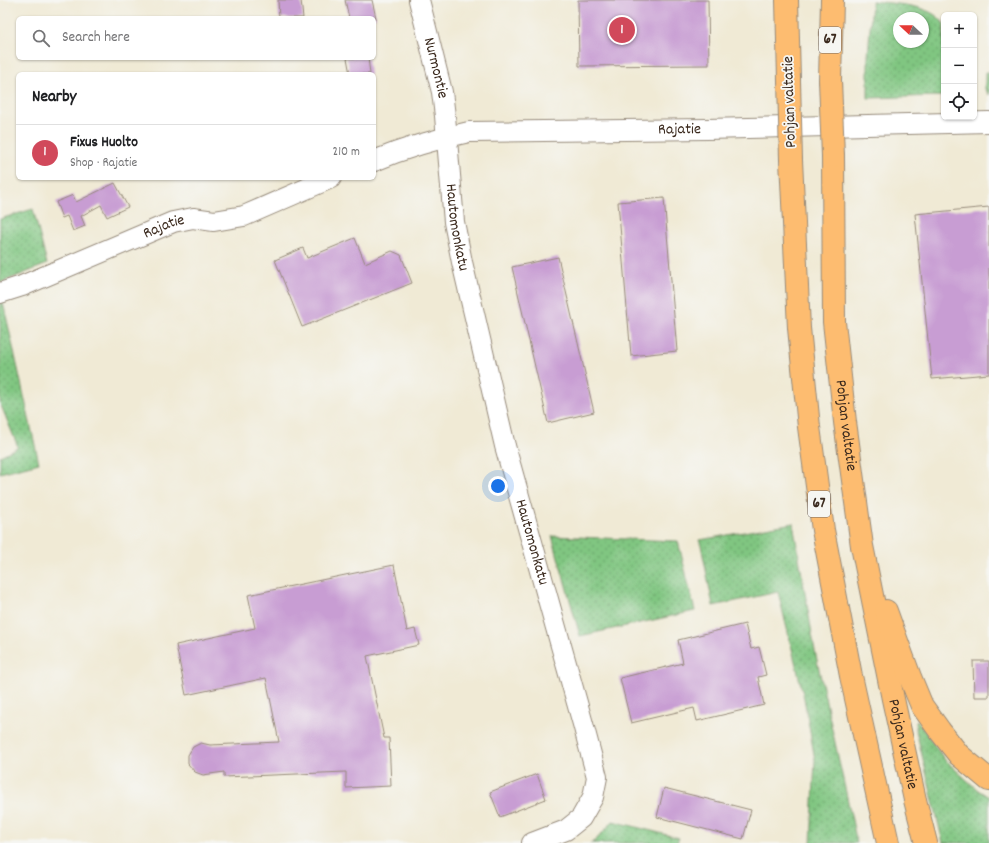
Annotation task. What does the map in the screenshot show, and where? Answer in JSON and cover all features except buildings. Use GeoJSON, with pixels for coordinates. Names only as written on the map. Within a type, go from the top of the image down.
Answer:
{"type":"FeatureCollection","features":[{"type":"Feature","properties":{"kind":"highway","name":"Pohjan valtatie"},"geometry":{"type":"LineString","coordinates":[[788,0],[788,80],[798,328],[809,427],[823,530],[851,676],[888,843]]}},
{"type":"Feature","properties":{"kind":"highway","name":"Pohjan valtatie"},"geometry":{"type":"LineString","coordinates":[[829,0],[833,156],[834,322],[845,422],[862,546],[892,700],[926,843]]}},
{"type":"Feature","properties":{"kind":"highway"},"geometry":{"type":"LineString","coordinates":[[830,80],[832,0]]}},
{"type":"Feature","properties":{"kind":"highway"},"geometry":{"type":"LineString","coordinates":[[862,546],[922,706],[959,755],[989,780]]}},
{"type":"Feature","properties":{"kind":"street","name":"Nurmontie"},"geometry":{"type":"LineString","coordinates":[[419,0],[442,92],[447,137]]}},
{"type":"Feature","properties":{"kind":"street","name":"Rajatie"},"geometry":{"type":"LineString","coordinates":[[376,159],[404,148],[469,132],[708,129],[989,122]]}},
{"type":"Feature","properties":{"kind":"street","name":"Hautomonkatu"},"geometry":{"type":"LineString","coordinates":[[447,137],[454,222],[474,316],[505,446],[584,724],[597,778],[593,797],[581,818],[566,830],[532,843]]}},
{"type":"Feature","properties":{"kind":"street","name":"Rajatie"},"geometry":{"type":"LineString","coordinates":[[0,293],[22,286],[173,222],[193,218],[214,221],[244,216],[326,180]]}},
{"type":"Feature","properties":{"kind":"green space"},"geometry":{"type":"Polygon","coordinates":[[[872,1],[911,6],[931,12],[938,17],[941,20],[941,96],[868,98],[868,56],[872,1]]]}},
{"type":"Feature","properties":{"kind":"green space"},"geometry":{"type":"Polygon","coordinates":[[[985,72],[989,72],[989,95],[985,89],[985,72]]]}},
{"type":"Feature","properties":{"kind":"green space"},"geometry":{"type":"Polygon","coordinates":[[[33,209],[47,264],[0,283],[0,219],[33,209]]]}},
{"type":"Feature","properties":{"kind":"green space"},"geometry":{"type":"Polygon","coordinates":[[[3,302],[39,463],[0,473],[0,456],[18,447],[0,403],[0,303],[3,302]]]}},
{"type":"Feature","properties":{"kind":"green space"},"geometry":{"type":"Polygon","coordinates":[[[793,523],[815,651],[857,843],[811,843],[815,760],[804,698],[778,592],[713,606],[700,540],[793,523]]]}},
{"type":"Feature","properties":{"kind":"green space"},"geometry":{"type":"Polygon","coordinates":[[[552,536],[678,541],[695,611],[580,636],[552,536]]]}},
{"type":"Feature","properties":{"kind":"green space"},"geometry":{"type":"Polygon","coordinates":[[[917,720],[945,760],[978,790],[989,797],[989,843],[943,843],[915,726],[917,720]]]}},
{"type":"Feature","properties":{"kind":"green space"},"geometry":{"type":"Polygon","coordinates":[[[613,821],[679,838],[677,843],[590,843],[595,841],[613,821]]]}},
{"type":"Feature","properties":{"kind":"place","name":"Fixus Huolto"},"geometry":{"type":"Point","coordinates":[622,30]}}]}
